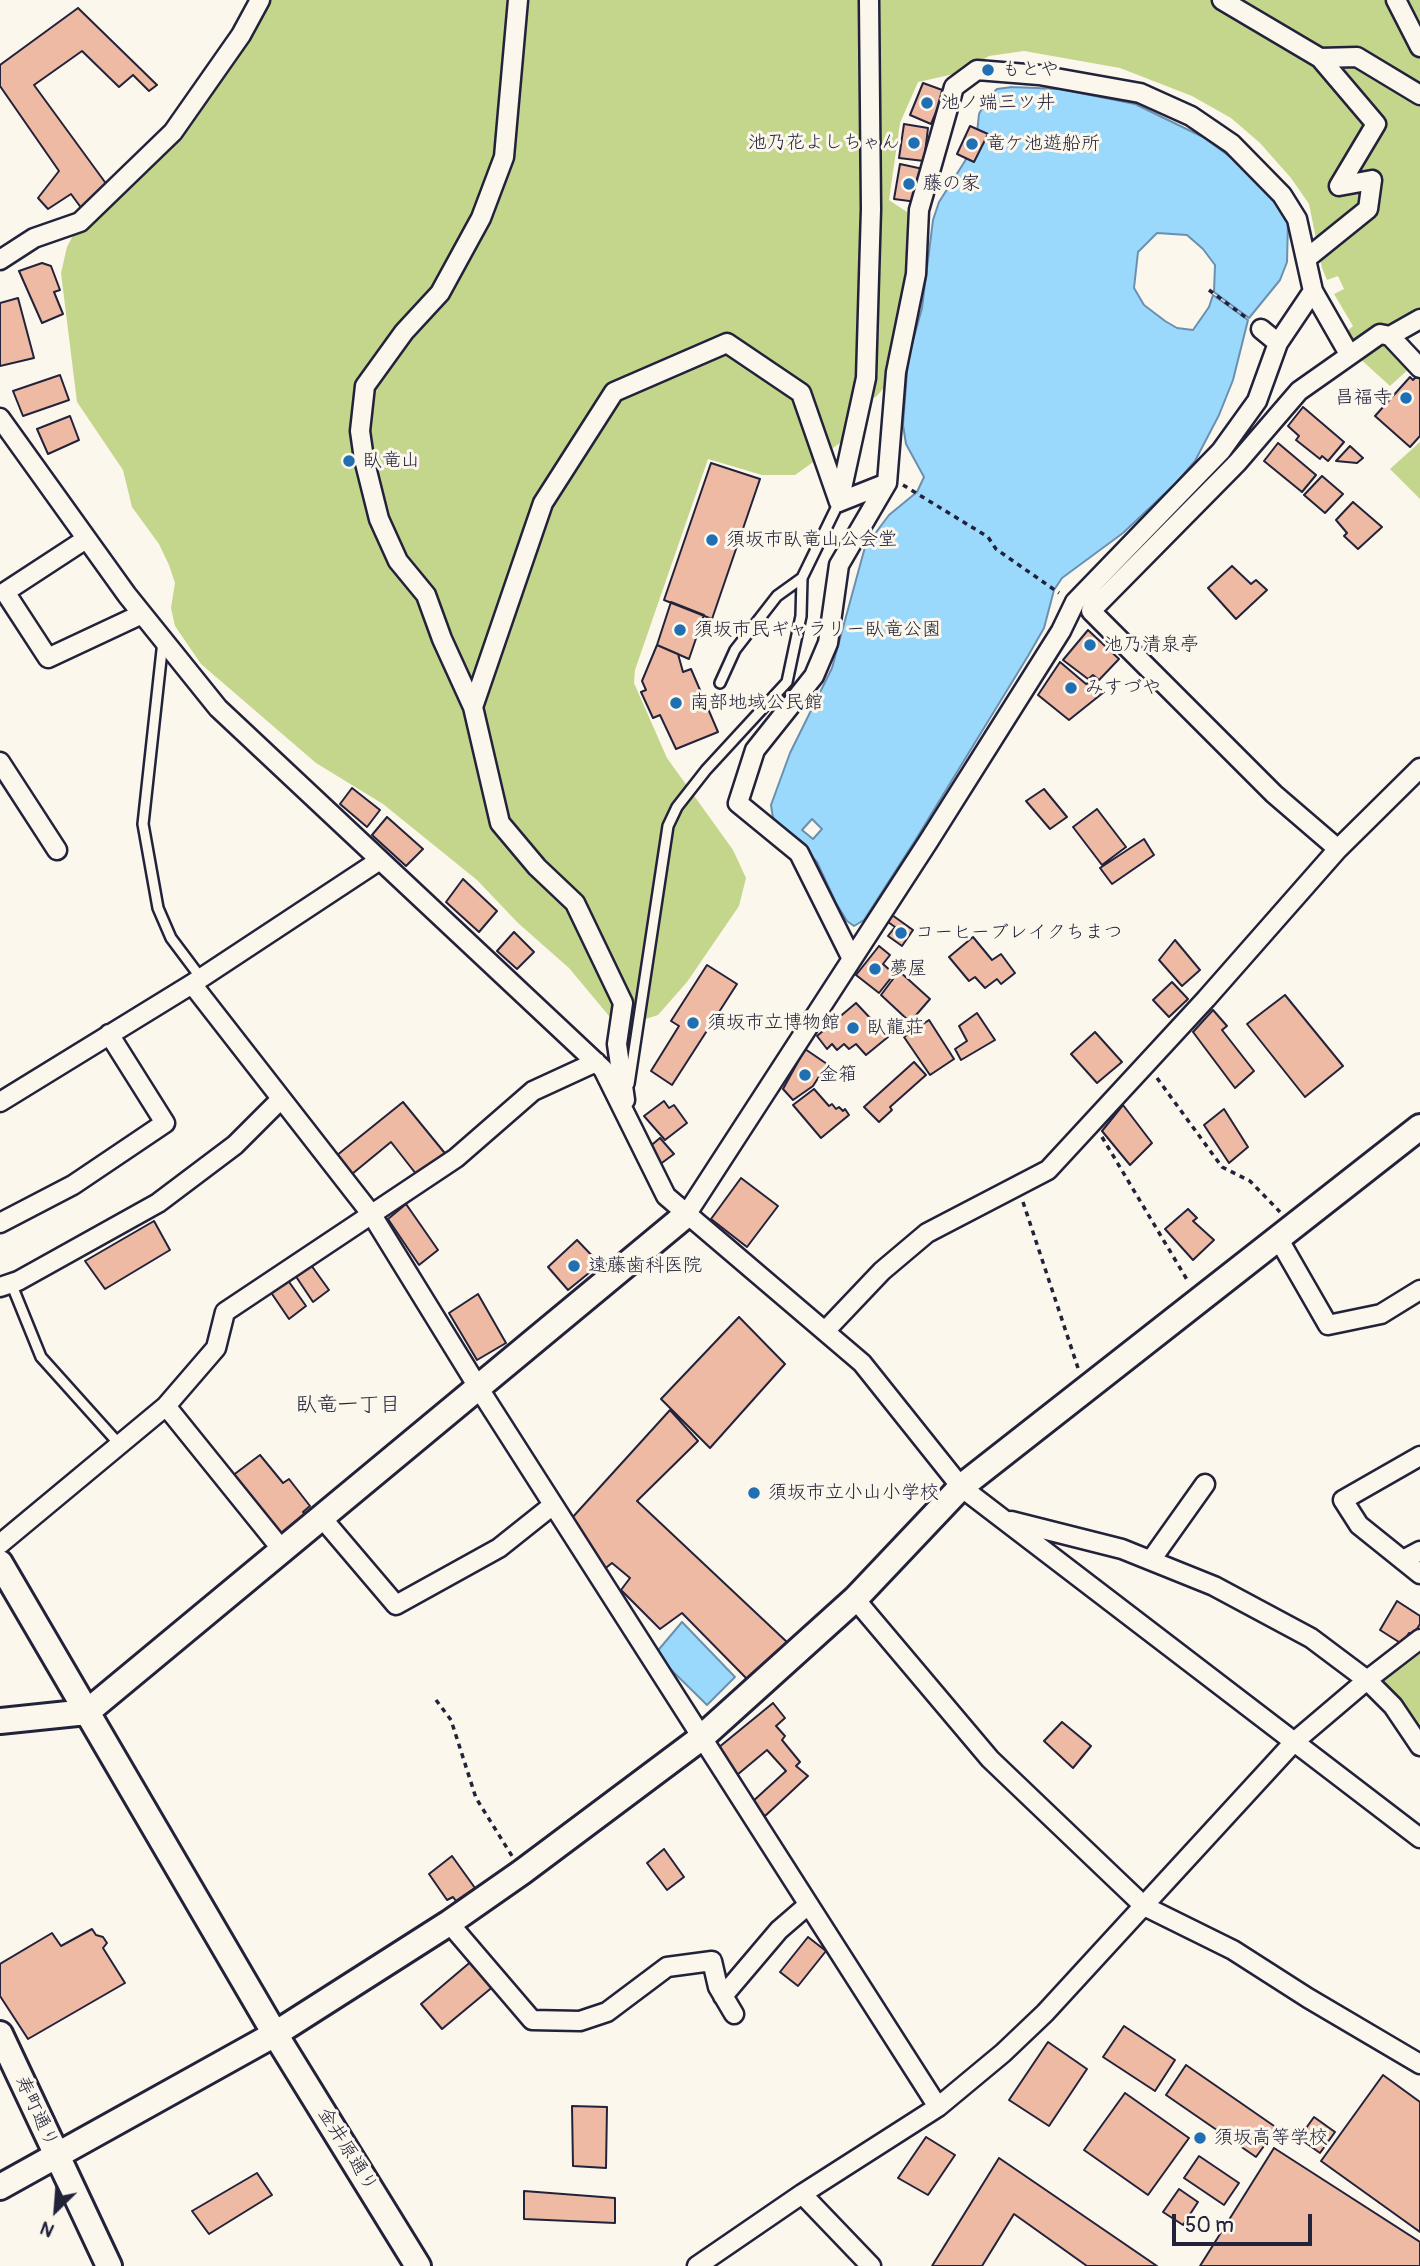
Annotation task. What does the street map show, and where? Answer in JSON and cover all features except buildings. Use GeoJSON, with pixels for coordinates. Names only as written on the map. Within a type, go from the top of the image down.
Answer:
{"type":"FeatureCollection","features":[{"type":"Feature","properties":{"kind":"street"},"geometry":{"type":"LineString","coordinates":[[0,260],[34,238],[80,222],[173,132],[241,35],[260,0]]}},
{"type":"Feature","properties":{"kind":"street"},"geometry":{"type":"LineString","coordinates":[[518,0],[504,157],[481,218],[440,293],[404,332],[365,386],[360,431],[363,460],[379,519],[398,561],[426,595],[442,639],[473,706],[500,823],[537,867],[575,903],[623,1003],[617,1044],[626,1108]]}},
{"type":"Feature","properties":{"kind":"street"},"geometry":{"type":"LineString","coordinates":[[839,502],[866,378],[871,209],[869,0]]}},
{"type":"Feature","properties":{"kind":"street"},"geometry":{"type":"LineString","coordinates":[[1222,0],[1320,58],[1376,124],[1339,186],[1372,180],[1368,209],[1306,259]]}},
{"type":"Feature","properties":{"kind":"street"},"geometry":{"type":"LineString","coordinates":[[1395,0],[1420,47]]}},
{"type":"Feature","properties":{"kind":"street"},"geometry":{"type":"LineString","coordinates":[[1320,58],[1357,57],[1420,95]]}},
{"type":"Feature","properties":{"kind":"street"},"geometry":{"type":"LineString","coordinates":[[851,957],[799,853],[738,803],[755,750],[814,676],[828,643],[839,565],[887,483],[896,372],[916,274],[919,210],[954,88],[977,70],[1039,75],[1140,93],[1191,116],[1232,144],[1282,195],[1297,219],[1314,291],[1349,354]]}},
{"type":"Feature","properties":{"kind":"street"},"geometry":{"type":"LineString","coordinates":[[0,1721],[87,1712],[685,1215],[928,842],[1061,631],[1075,602],[1222,451],[1257,401],[1279,343],[1314,291]]}},
{"type":"Feature","properties":{"kind":"street"},"geometry":{"type":"LineString","coordinates":[[1390,336],[1420,319]]}},
{"type":"Feature","properties":{"kind":"street"},"geometry":{"type":"LineString","coordinates":[[1261,329],[1279,343]]}},
{"type":"Feature","properties":{"kind":"street"},"geometry":{"type":"LineString","coordinates":[[1338,849],[1274,794],[1091,611],[1237,463],[1299,391],[1349,354],[1380,334],[1390,336],[1420,368]]}},
{"type":"Feature","properties":{"kind":"street"},"geometry":{"type":"LineString","coordinates":[[473,706],[542,503],[614,392],[727,343],[802,393],[839,502]]}},
{"type":"Feature","properties":{"kind":"street"},"geometry":{"type":"LineString","coordinates":[[0,418],[142,614],[218,708],[604,1069],[626,1108],[666,1196],[685,1215],[826,1330],[862,1363],[961,1487],[1420,1838]]}},
{"type":"Feature","properties":{"kind":"street"},"geometry":{"type":"LineString","coordinates":[[839,502],[887,483]]}},
{"type":"Feature","properties":{"kind":"street"},"geometry":{"type":"LineString","coordinates":[[86,539],[5,592],[48,658],[142,614]]}},
{"type":"Feature","properties":{"kind":"street"},"geometry":{"type":"LineString","coordinates":[[0,762],[5,780],[57,850]]}},
{"type":"Feature","properties":{"kind":"street"},"geometry":{"type":"LineString","coordinates":[[826,1330],[882,1270],[926,1233],[1048,1170],[1094,1123],[1338,849],[1420,768]]}},
{"type":"Feature","properties":{"kind":"street"},"geometry":{"type":"LineString","coordinates":[[0,1102],[196,981],[380,860]]}},
{"type":"Feature","properties":{"kind":"street"},"geometry":{"type":"LineString","coordinates":[[196,981],[281,1098],[372,1215],[478,1387],[938,2107]]}},
{"type":"Feature","properties":{"kind":"street"},"geometry":{"type":"LineString","coordinates":[[0,1223],[73,1185],[165,1123],[109,1034]]}},
{"type":"Feature","properties":{"kind":"street"},"geometry":{"type":"LineString","coordinates":[[0,1544],[166,1406],[216,1348],[225,1312],[456,1158],[533,1091],[596,1062]]}},
{"type":"Feature","properties":{"kind":"street"},"geometry":{"type":"LineString","coordinates":[[5,1285],[158,1203],[235,1145],[281,1098]]}},
{"type":"Feature","properties":{"kind":"street"},"geometry":{"type":"LineString","coordinates":[[0,2187],[275,2034],[449,1923],[522,1872],[701,1738],[855,1599],[961,1487],[1420,1127]]}},
{"type":"Feature","properties":{"kind":"street"},"geometry":{"type":"LineString","coordinates":[[1285,1232],[1328,1325],[1381,1314],[1420,1290]]}},
{"type":"Feature","properties":{"kind":"street"},"geometry":{"type":"LineString","coordinates":[[166,1406],[283,1550]]}},
{"type":"Feature","properties":{"kind":"street"},"geometry":{"type":"LineString","coordinates":[[1420,1456],[1343,1500],[1359,1525],[1420,1574]]}},
{"type":"Feature","properties":{"kind":"street"},"geometry":{"type":"LineString","coordinates":[[1151,1560],[1205,1484]]}},
{"type":"Feature","properties":{"kind":"street"},"geometry":{"type":"LineString","coordinates":[[322,1518],[396,1605],[499,1548],[554,1505]]}},
{"type":"Feature","properties":{"kind":"street"},"geometry":{"type":"LineString","coordinates":[[1004,1520],[1122,1549],[1151,1560],[1214,1586],[1311,1638],[1367,1680],[1392,1706],[1420,1746]]}},
{"type":"Feature","properties":{"kind":"street"},"geometry":{"type":"LineString","coordinates":[[1403,1560],[1420,1551]]}},
{"type":"Feature","properties":{"kind":"street","name":"金井原通り"},"geometry":{"type":"LineString","coordinates":[[0,1563],[275,2034],[418,2266]]}},
{"type":"Feature","properties":{"kind":"street"},"geometry":{"type":"LineString","coordinates":[[855,1599],[990,1759],[1144,1906],[1233,1950],[1420,2064]]}},
{"type":"Feature","properties":{"kind":"street"},"geometry":{"type":"LineString","coordinates":[[697,2266],[802,2194],[938,2107],[1045,2013],[1294,1742],[1420,1639]]}},
{"type":"Feature","properties":{"kind":"street"},"geometry":{"type":"LineString","coordinates":[[723,1996],[779,1930],[808,1905]]}},
{"type":"Feature","properties":{"kind":"street"},"geometry":{"type":"LineString","coordinates":[[449,1923],[531,2020],[580,2021],[607,2012],[667,1967],[712,1961],[723,1996],[734,2014]]}},
{"type":"Feature","properties":{"kind":"street","name":"寿町通り"},"geometry":{"type":"LineString","coordinates":[[0,2034],[109,2266]]}},
{"type":"Feature","properties":{"kind":"street"},"geometry":{"type":"LineString","coordinates":[[802,2194],[871,2266]]}},
{"type":"Feature","properties":{"kind":"lane"},"geometry":{"type":"LineString","coordinates":[[626,1108],[668,826],[677,807],[706,770],[787,682],[801,616],[802,578],[839,502]]}},
{"type":"Feature","properties":{"kind":"lane"},"geometry":{"type":"LineString","coordinates":[[720,683],[743,639],[778,596],[802,578]]}},
{"type":"Feature","properties":{"kind":"lane"},"geometry":{"type":"LineString","coordinates":[[163,641],[142,824],[158,908],[171,938],[196,981]]}},
{"type":"Feature","properties":{"kind":"lane"},"geometry":{"type":"LineString","coordinates":[[5,1285],[41,1357],[120,1445]]}},
{"type":"Feature","properties":{"kind":"path"},"geometry":{"type":"LineString","coordinates":[[1209,290],[1261,329]]}},
{"type":"Feature","properties":{"kind":"path"},"geometry":{"type":"LineString","coordinates":[[908,486],[988,537],[996,549],[1059,593]]}},
{"type":"Feature","properties":{"kind":"path"},"geometry":{"type":"LineString","coordinates":[[1146,1064],[1222,1167],[1251,1181],[1285,1232]]}},
{"type":"Feature","properties":{"kind":"path"},"geometry":{"type":"LineString","coordinates":[[1094,1123],[1199,1300]]}},
{"type":"Feature","properties":{"kind":"path"},"geometry":{"type":"LineString","coordinates":[[1018,1186],[1085,1390]]}},
{"type":"Feature","properties":{"kind":"path"},"geometry":{"type":"LineString","coordinates":[[436,1700],[451,1720],[476,1798],[522,1872]]}},
{"type":"Feature","properties":{"kind":"green space"},"geometry":{"type":"Polygon","coordinates":[[[260,0],[1420,0],[1420,313],[1391,329],[1380,325],[1353,341],[1346,332],[1353,326],[1334,294],[1344,289],[1338,276],[1327,280],[1322,268],[1309,204],[1291,178],[1260,143],[1231,118],[1192,96],[1120,68],[1024,51],[989,56],[963,72],[918,82],[900,123],[889,200],[913,216],[909,275],[888,383],[876,397],[861,399],[847,438],[795,475],[762,475],[708,459],[635,670],[634,683],[667,758],[733,850],[746,878],[739,906],[687,982],[658,1015],[630,1024],[609,1016],[569,968],[518,923],[477,880],[383,804],[316,763],[201,664],[175,626],[171,608],[175,583],[169,565],[159,544],[132,507],[123,470],[77,402],[61,273],[67,247],[80,222],[171,134],[260,0]]]}},
{"type":"Feature","properties":{"kind":"green space"},"geometry":{"type":"Polygon","coordinates":[[[1384,338],[1411,367],[1390,386],[1357,356],[1384,338]]]}},
{"type":"Feature","properties":{"kind":"green space"},"geometry":{"type":"Polygon","coordinates":[[[1420,442],[1420,499],[1390,469],[1420,442]]]}},
{"type":"Feature","properties":{"kind":"green space"},"geometry":{"type":"Polygon","coordinates":[[[1420,1649],[1420,1738],[1378,1682],[1420,1649]]]}},
{"type":"Feature","properties":{"kind":"water"},"geometry":{"type":"Polygon","coordinates":[[[997,89],[1060,89],[1135,104],[1203,137],[1240,164],[1268,191],[1288,221],[1287,262],[1280,280],[1249,318],[1214,292],[1215,265],[1203,249],[1187,235],[1157,233],[1138,252],[1134,288],[1144,305],[1165,321],[1177,328],[1193,330],[1209,307],[1213,295],[1248,320],[1233,380],[1219,415],[1195,461],[1176,483],[1123,533],[1062,578],[1054,590],[1044,628],[1028,656],[864,920],[854,926],[847,921],[836,903],[817,862],[773,818],[771,805],[790,753],[832,668],[865,547],[889,515],[917,492],[924,477],[906,444],[903,425],[908,359],[922,308],[933,220],[939,202],[965,161],[977,133],[979,114],[987,99],[997,89]],[[812,819],[802,830],[813,839],[822,829],[812,819]]]}},
{"type":"Feature","properties":{"kind":"water"},"geometry":{"type":"Polygon","coordinates":[[[682,1622],[735,1677],[707,1705],[655,1654],[682,1622]]]}},
{"type":"Feature","properties":{"kind":"place","name":"もとや"},"geometry":{"type":"Point","coordinates":[988,70]}},
{"type":"Feature","properties":{"kind":"place","name":"池ノ端三ツ井"},"geometry":{"type":"Point","coordinates":[927,103]}},
{"type":"Feature","properties":{"kind":"place","name":"池乃花よしちゃん"},"geometry":{"type":"Point","coordinates":[914,143]}},
{"type":"Feature","properties":{"kind":"place","name":"竜ケ池遊船所"},"geometry":{"type":"Point","coordinates":[972,144]}},
{"type":"Feature","properties":{"kind":"place","name":"藤の家"},"geometry":{"type":"Point","coordinates":[909,184]}},
{"type":"Feature","properties":{"kind":"place","name":"昌福寺"},"geometry":{"type":"Point","coordinates":[1406,398]}},
{"type":"Feature","properties":{"kind":"place","name":"臥竜山"},"geometry":{"type":"Point","coordinates":[349,461]}},
{"type":"Feature","properties":{"kind":"place","name":"須坂市臥竜山公会堂"},"geometry":{"type":"Point","coordinates":[712,540]}},
{"type":"Feature","properties":{"kind":"place","name":"須坂市民ギャラリー臥竜公園"},"geometry":{"type":"Point","coordinates":[680,630]}},
{"type":"Feature","properties":{"kind":"place","name":"池乃清泉亭"},"geometry":{"type":"Point","coordinates":[1090,645]}},
{"type":"Feature","properties":{"kind":"place","name":"みすづや"},"geometry":{"type":"Point","coordinates":[1071,688]}},
{"type":"Feature","properties":{"kind":"place","name":"南部地域公民館"},"geometry":{"type":"Point","coordinates":[676,703]}},
{"type":"Feature","properties":{"kind":"place","name":"コーヒーブレイクちまつ"},"geometry":{"type":"Point","coordinates":[901,933]}},
{"type":"Feature","properties":{"kind":"place","name":"夢屋"},"geometry":{"type":"Point","coordinates":[875,969]}},
{"type":"Feature","properties":{"kind":"place","name":"須坂市立博物館"},"geometry":{"type":"Point","coordinates":[693,1023]}},
{"type":"Feature","properties":{"kind":"place","name":"臥龍荘"},"geometry":{"type":"Point","coordinates":[853,1028]}},
{"type":"Feature","properties":{"kind":"place","name":"金箱"},"geometry":{"type":"Point","coordinates":[805,1075]}},
{"type":"Feature","properties":{"kind":"place","name":"遠藤歯科医院"},"geometry":{"type":"Point","coordinates":[574,1266]}},
{"type":"Feature","properties":{"kind":"place","name":"須坂市立小山小学校"},"geometry":{"type":"Point","coordinates":[754,1493]}},
{"type":"Feature","properties":{"kind":"place","name":"須坂高等学校"},"geometry":{"type":"Point","coordinates":[1200,2138]}},
{"type":"Feature","properties":{"kind":"district","name":"臥竜一丁目"},"geometry":{"type":"Point","coordinates":[348,1406]}}]}
